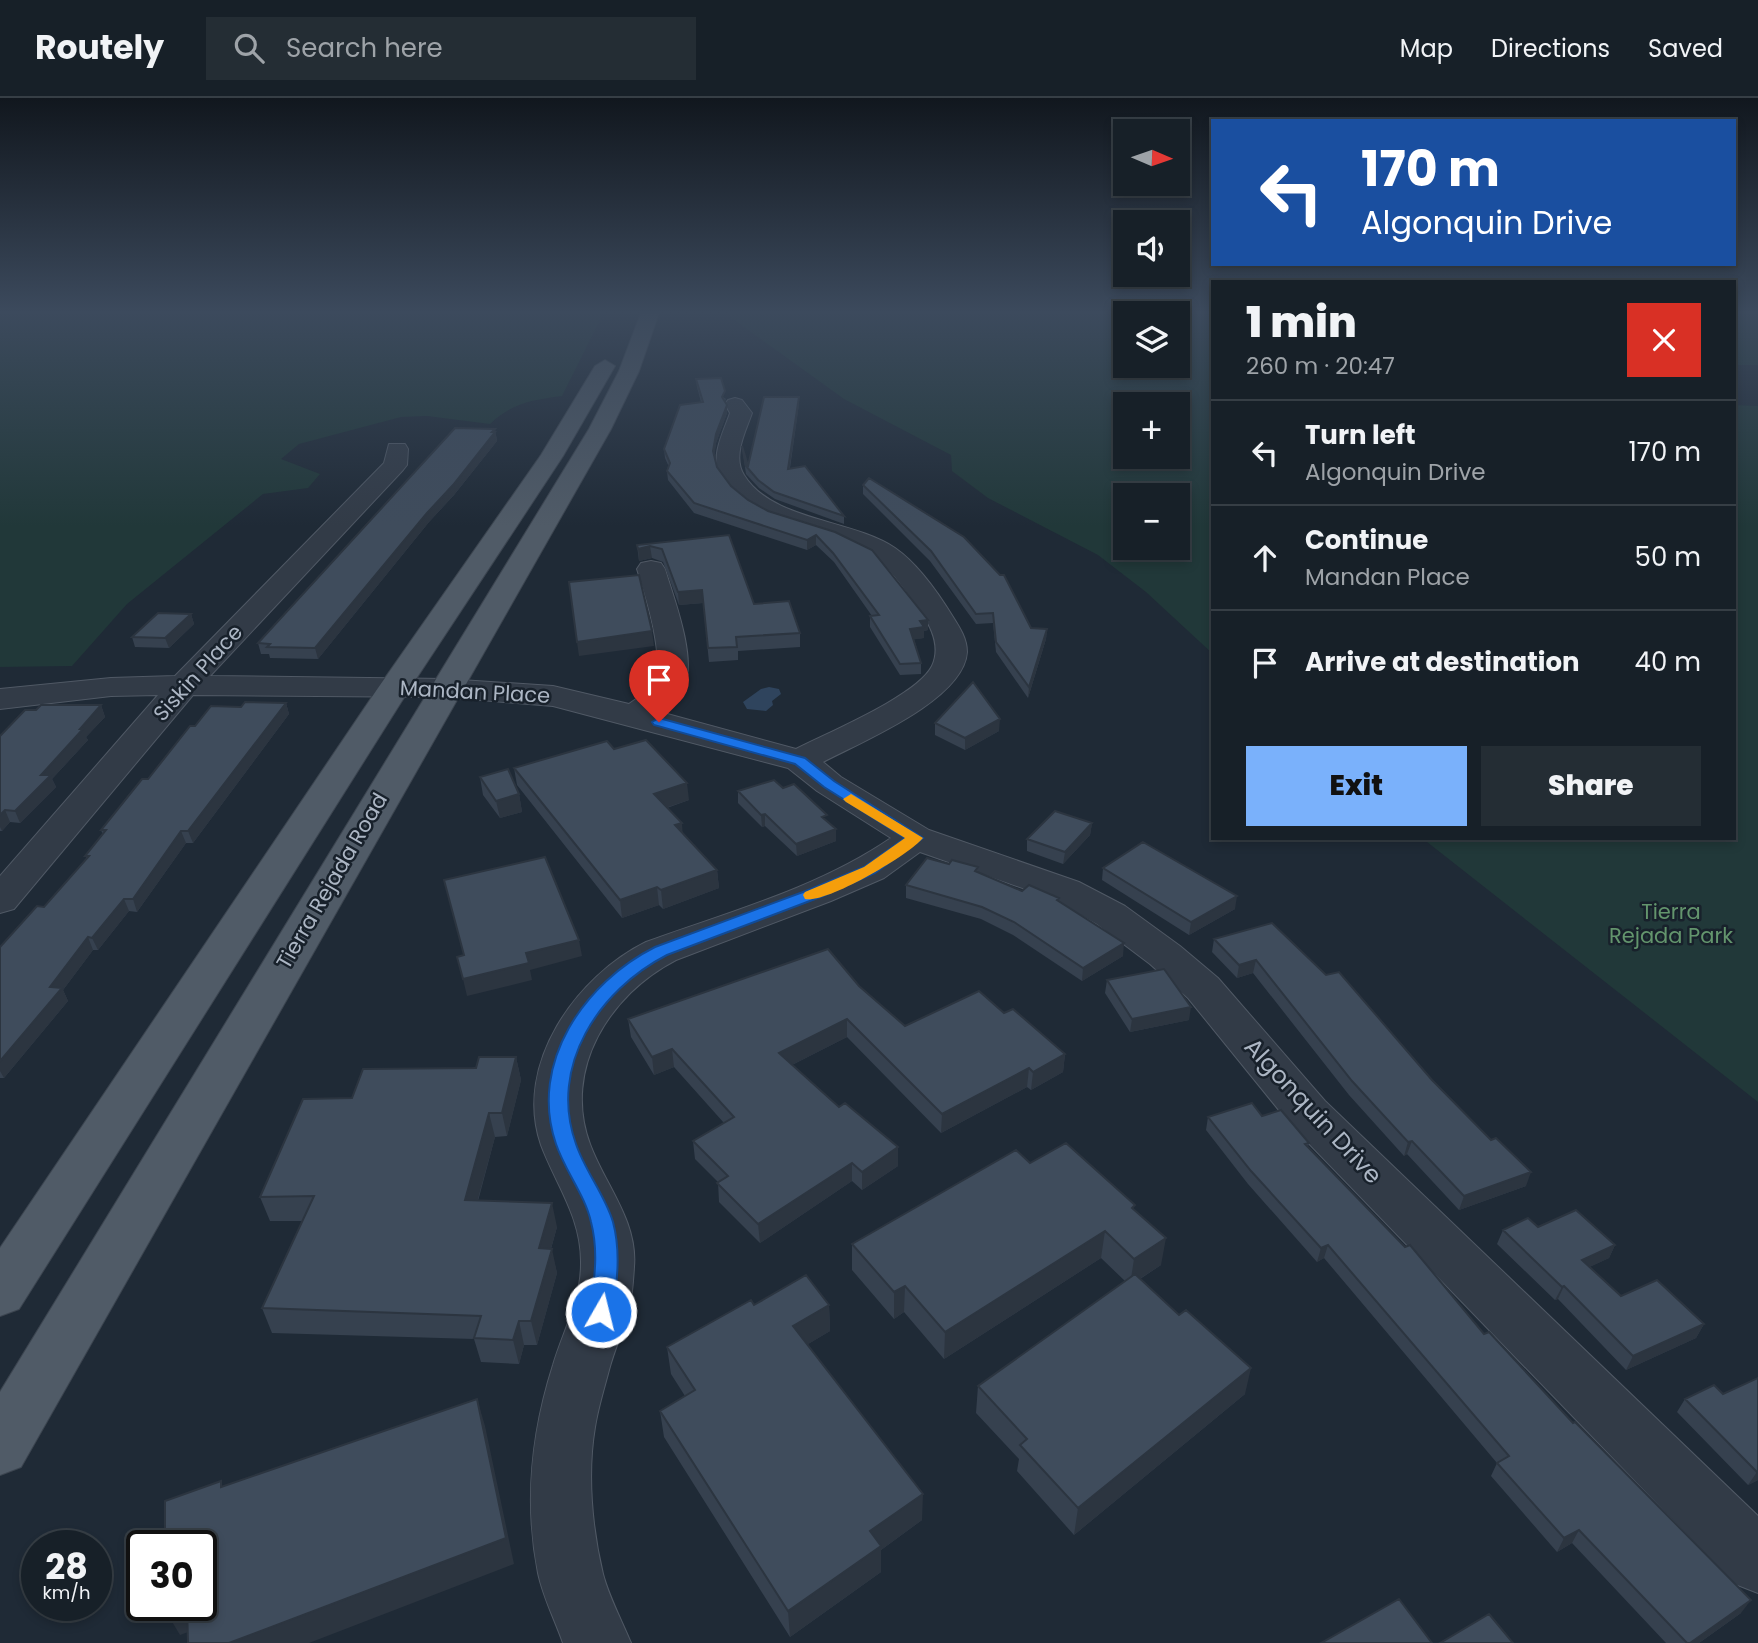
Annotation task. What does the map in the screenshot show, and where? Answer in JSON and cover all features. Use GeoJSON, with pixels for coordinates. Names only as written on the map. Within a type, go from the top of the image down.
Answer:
{"type":"FeatureCollection","features":[{"type":"Feature","properties":{"kind":"main road"},"geometry":{"type":"LineString","coordinates":[[0,1293],[394,688],[552,456],[596,382]]}},
{"type":"Feature","properties":{"kind":"main road","name":"Tierra Rejada Road"},"geometry":{"type":"LineString","coordinates":[[0,1447],[600,429],[623,382]]}},
{"type":"Feature","properties":{"kind":"street"},"geometry":{"type":"LineString","coordinates":[[735,404],[741,413],[727,460],[731,474],[741,488],[758,501],[782,513],[869,543],[887,554],[947,626],[952,643],[949,662],[930,690],[800,761]]}},
{"type":"Feature","properties":{"kind":"street","name":"Siskin Place"},"geometry":{"type":"LineString","coordinates":[[0,901],[14,869],[184,685],[395,465],[397,449]]}},
{"type":"Feature","properties":{"kind":"street"},"geometry":{"type":"LineString","coordinates":[[635,715],[663,693],[671,681],[673,669],[665,621],[651,569]]}},
{"type":"Feature","properties":{"kind":"street","name":"Mandan Place"},"geometry":{"type":"LineString","coordinates":[[0,699],[111,687],[184,685],[445,688],[553,696],[635,715],[800,761]]}},
{"type":"Feature","properties":{"kind":"street","name":"Algonquin Drive"},"geometry":{"type":"LineString","coordinates":[[800,761],[829,784],[916,838],[1065,890],[1111,915],[1165,955],[1203,988],[1308,1113],[1758,1561]]}},
{"type":"Feature","properties":{"kind":"street"},"geometry":{"type":"LineString","coordinates":[[597,1643],[571,1574],[560,1500],[565,1428],[582,1363],[601,1312],[608,1264],[602,1220],[565,1143],[558,1102],[563,1063],[579,1026],[604,992],[636,964],[661,951],[817,893],[870,870],[916,838]]}},
{"type":"Feature","properties":{"kind":"green space"},"geometry":{"type":"Polygon","coordinates":[[[0,382],[569,382],[562,396],[523,404],[506,411],[490,424],[427,416],[401,417],[299,444],[281,459],[320,474],[308,488],[263,494],[127,604],[72,666],[0,667],[0,382]]]}},
{"type":"Feature","properties":{"kind":"green space"},"geometry":{"type":"Polygon","coordinates":[[[821,382],[1211,382],[1211,652],[1146,592],[1098,555],[988,498],[952,471],[951,455],[844,399],[821,382]]]}},
{"type":"Feature","properties":{"kind":"green space","name":"Tierra Rejada Park"},"geometry":{"type":"Polygon","coordinates":[[[1736,405],[1758,406],[1758,1102],[1425,840],[1736,840],[1736,405]]]}},
{"type":"Feature","properties":{"kind":"water"},"geometry":{"type":"Polygon","coordinates":[[[761,689],[779,689],[781,694],[772,701],[773,705],[766,711],[747,709],[743,702],[761,689]]]}},
{"type":"Feature","properties":{"kind":"building"},"geometry":{"type":"Polygon","coordinates":[[[697,382],[722,382],[725,391],[722,397],[727,405],[713,451],[717,467],[731,486],[768,511],[835,532],[872,550],[928,620],[920,621],[924,627],[910,629],[921,663],[900,664],[870,616],[879,615],[833,553],[816,535],[807,540],[694,503],[667,471],[670,463],[664,449],[680,405],[703,402],[697,382]]]}},
{"type":"Feature","properties":{"kind":"building"},"geometry":{"type":"Polygon","coordinates":[[[764,397],[799,397],[788,469],[805,466],[844,516],[774,492],[746,466],[742,446],[748,466],[764,397]]]}},
{"type":"Feature","properties":{"kind":"building"},"geometry":{"type":"Polygon","coordinates":[[[455,428],[495,429],[492,432],[495,432],[315,648],[267,647],[270,644],[258,643],[455,428]]]}},
{"type":"Feature","properties":{"kind":"building"},"geometry":{"type":"Polygon","coordinates":[[[869,478],[964,537],[1000,575],[1004,575],[1031,628],[1047,629],[1029,687],[996,642],[993,613],[976,614],[931,551],[863,485],[869,478]]]}},
{"type":"Feature","properties":{"kind":"building"},"geometry":{"type":"Polygon","coordinates":[[[729,535],[754,604],[789,601],[800,633],[736,637],[737,647],[708,648],[702,590],[678,592],[662,549],[650,546],[638,549],[637,545],[729,535]]]}},
{"type":"Feature","properties":{"kind":"building"},"geometry":{"type":"Polygon","coordinates":[[[639,575],[652,631],[577,642],[569,582],[639,575]]]}},
{"type":"Feature","properties":{"kind":"building"},"geometry":{"type":"Polygon","coordinates":[[[158,613],[191,614],[165,638],[132,637],[158,613]]]}},
{"type":"Feature","properties":{"kind":"building"},"geometry":{"type":"Polygon","coordinates":[[[973,682],[1000,719],[965,738],[935,723],[973,682]]]}},
{"type":"Feature","properties":{"kind":"building"},"geometry":{"type":"Polygon","coordinates":[[[245,702],[286,703],[188,831],[181,831],[133,899],[124,899],[92,938],[88,937],[50,987],[62,988],[0,1061],[0,947],[37,906],[44,907],[89,856],[85,856],[106,830],[101,830],[142,779],[148,779],[190,726],[195,726],[211,706],[241,707],[245,702]]]}},
{"type":"Feature","properties":{"kind":"building"},"geometry":{"type":"Polygon","coordinates":[[[41,705],[101,705],[41,775],[51,775],[15,811],[5,810],[0,815],[0,736],[25,710],[36,710],[41,705]]]}},
{"type":"Feature","properties":{"kind":"building"},"geometry":{"type":"Polygon","coordinates":[[[646,740],[687,783],[654,794],[682,823],[675,825],[717,870],[661,890],[657,887],[620,900],[514,768],[607,741],[614,749],[646,740]]]}},
{"type":"Feature","properties":{"kind":"building"},"geometry":{"type":"Polygon","coordinates":[[[508,769],[519,794],[496,801],[480,777],[508,769]]]}},
{"type":"Feature","properties":{"kind":"building"},"geometry":{"type":"Polygon","coordinates":[[[774,780],[783,788],[794,784],[827,815],[822,817],[836,829],[796,844],[765,814],[761,815],[738,791],[774,780]]]}},
{"type":"Feature","properties":{"kind":"building"},"geometry":{"type":"Polygon","coordinates":[[[1055,811],[1092,823],[1065,852],[1027,839],[1055,811]]]}},
{"type":"Feature","properties":{"kind":"building"},"geometry":{"type":"Polygon","coordinates":[[[1143,842],[1237,896],[1191,922],[1103,868],[1143,842]]]}},
{"type":"Feature","properties":{"kind":"building"},"geometry":{"type":"Polygon","coordinates":[[[545,857],[579,940],[526,953],[529,963],[463,979],[457,957],[464,955],[444,880],[545,857]]]}},
{"type":"Feature","properties":{"kind":"building"},"geometry":{"type":"Polygon","coordinates":[[[927,858],[949,864],[952,860],[978,867],[975,871],[1022,891],[1029,885],[1059,898],[1057,900],[1124,943],[1083,968],[1014,922],[982,907],[906,885],[927,858]]]}},
{"type":"Feature","properties":{"kind":"building"},"geometry":{"type":"Polygon","coordinates":[[[1272,923],[1326,975],[1339,972],[1432,1080],[1491,1140],[1496,1138],[1531,1172],[1464,1196],[1412,1141],[1408,1142],[1352,1081],[1256,960],[1239,965],[1214,939],[1272,923]]]}},
{"type":"Feature","properties":{"kind":"building"},"geometry":{"type":"Polygon","coordinates":[[[828,949],[859,986],[905,1026],[979,991],[1004,1013],[1013,1009],[1065,1054],[1033,1072],[1029,1068],[942,1114],[847,1019],[779,1053],[839,1107],[845,1103],[898,1147],[862,1172],[852,1163],[758,1224],[717,1183],[728,1176],[693,1141],[734,1117],[672,1049],[652,1057],[628,1019],[828,949]]]}},
{"type":"Feature","properties":{"kind":"building"},"geometry":{"type":"Polygon","coordinates":[[[1164,969],[1191,1007],[1132,1019],[1107,980],[1164,969]]]}},
{"type":"Feature","properties":{"kind":"building"},"geometry":{"type":"Polygon","coordinates":[[[479,1057],[516,1057],[502,1113],[489,1113],[465,1200],[552,1203],[539,1248],[552,1249],[531,1321],[519,1321],[513,1340],[474,1338],[481,1316],[262,1308],[314,1196],[260,1197],[303,1099],[352,1098],[363,1069],[476,1068],[479,1057]]]}},
{"type":"Feature","properties":{"kind":"building"},"geometry":{"type":"Polygon","coordinates":[[[1252,1103],[1262,1116],[1281,1110],[1309,1143],[1305,1144],[1405,1247],[1410,1245],[1484,1334],[1489,1332],[1573,1423],[1575,1422],[1751,1600],[1687,1643],[1579,1530],[1564,1538],[1497,1463],[1509,1456],[1328,1245],[1321,1248],[1251,1171],[1208,1117],[1252,1103]]]}},
{"type":"Feature","properties":{"kind":"building"},"geometry":{"type":"Polygon","coordinates":[[[1066,1143],[1135,1205],[1132,1208],[1166,1238],[1134,1259],[1105,1231],[945,1332],[905,1286],[894,1292],[852,1244],[1016,1150],[1030,1163],[1066,1143]]]}},
{"type":"Feature","properties":{"kind":"building"},"geometry":{"type":"Polygon","coordinates":[[[1576,1210],[1615,1245],[1582,1260],[1621,1296],[1657,1280],[1704,1324],[1633,1356],[1564,1286],[1503,1230],[1528,1218],[1538,1227],[1576,1210]]]}},
{"type":"Feature","properties":{"kind":"building"},"geometry":{"type":"Polygon","coordinates":[[[1135,1274],[1179,1315],[1186,1310],[1251,1368],[1078,1508],[1020,1445],[1027,1439],[978,1386],[1135,1274]]]}},
{"type":"Feature","properties":{"kind":"building"},"geometry":{"type":"Polygon","coordinates":[[[806,1275],[829,1305],[793,1326],[923,1494],[870,1531],[881,1546],[788,1611],[660,1411],[695,1390],[667,1347],[751,1300],[754,1305],[806,1275]]]}},
{"type":"Feature","properties":{"kind":"building"},"geometry":{"type":"Polygon","coordinates":[[[1758,1378],[1757,1472],[1685,1399],[1714,1385],[1723,1394],[1758,1378]]]}},
{"type":"Feature","properties":{"kind":"building"},"geometry":{"type":"Polygon","coordinates":[[[477,1399],[506,1538],[229,1643],[188,1643],[187,1621],[217,1621],[217,1530],[165,1530],[165,1501],[221,1481],[221,1487],[477,1399]]]}},
{"type":"Feature","properties":{"kind":"building"},"geometry":{"type":"Polygon","coordinates":[[[1399,1599],[1432,1643],[1321,1643],[1399,1599]]]}},
{"type":"Feature","properties":{"kind":"building"},"geometry":{"type":"Polygon","coordinates":[[[1489,1614],[1513,1643],[1440,1643],[1489,1614]]]}},
{"type":"Feature","properties":{"kind":"slow traffic"},"geometry":{"type":"LineString","coordinates":[[811,895],[870,870],[916,838],[851,799]]}},
{"type":"Feature","properties":{"kind":"route"},"geometry":{"type":"LineString","coordinates":[[601,1312],[608,1264],[602,1220],[565,1143],[558,1102],[563,1063],[579,1026],[604,992],[636,964],[661,951],[817,893],[870,870],[916,838],[829,784],[800,761],[659,722]]}}]}
